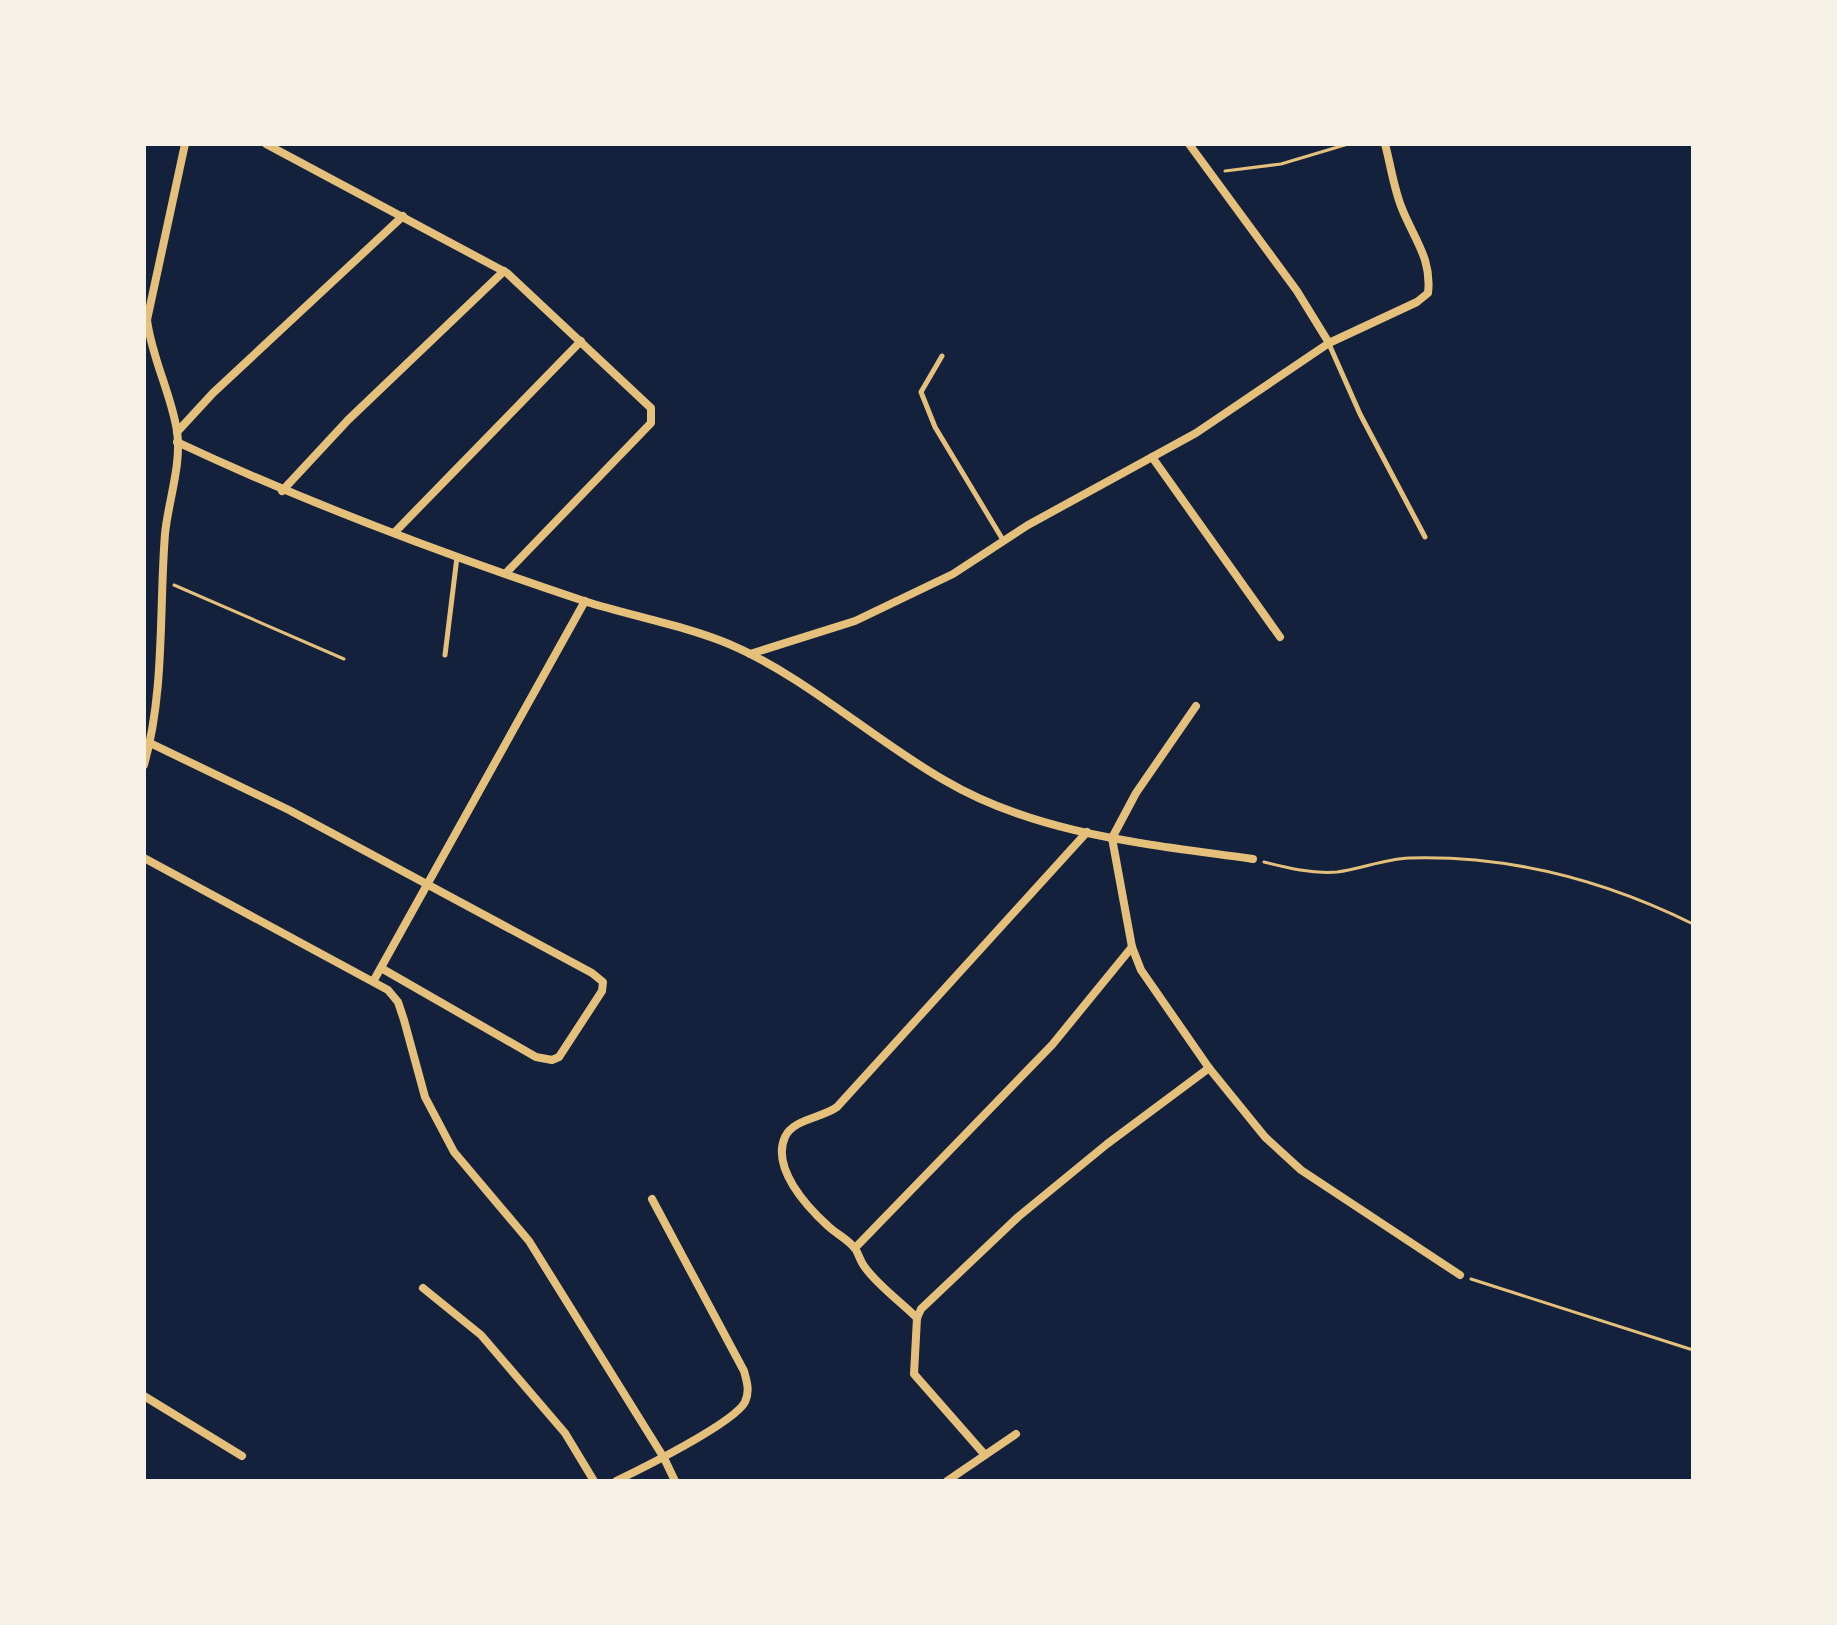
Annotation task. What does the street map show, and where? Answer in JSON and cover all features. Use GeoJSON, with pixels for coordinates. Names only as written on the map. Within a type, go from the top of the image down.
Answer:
{"type":"FeatureCollection","features":[{"type":"Feature","properties":{"kind":"street"},"geometry":{"type":"LineString","coordinates":[[144,764],[150,743],[165,533],[177,437],[165,387],[150,349],[147,320],[185,144]]}},
{"type":"Feature","properties":{"kind":"street"},"geometry":{"type":"LineString","coordinates":[[266,144],[504,271],[651,408],[651,423],[506,573]]}},
{"type":"Feature","properties":{"kind":"street"},"geometry":{"type":"LineString","coordinates":[[1189,144],[1297,291],[1329,343]]}},
{"type":"Feature","properties":{"kind":"street"},"geometry":{"type":"LineString","coordinates":[[750,654],[855,621],[953,574],[1003,540],[1196,433],[1329,343],[1417,302],[1428,293],[1430,274],[1422,245],[1402,209],[1385,144]]}},
{"type":"Feature","properties":{"kind":"street"},"geometry":{"type":"LineString","coordinates":[[177,437],[213,393],[403,216]]}},
{"type":"Feature","properties":{"kind":"street"},"geometry":{"type":"LineString","coordinates":[[282,491],[370,397],[504,271]]}},
{"type":"Feature","properties":{"kind":"street"},"geometry":{"type":"LineString","coordinates":[[394,533],[581,341]]}},
{"type":"Feature","properties":{"kind":"street"},"geometry":{"type":"LineString","coordinates":[[177,437],[282,491],[394,533],[585,601],[725,642],[750,654],[945,781],[1013,814],[1112,838],[1253,859]]}},
{"type":"Feature","properties":{"kind":"street"},"geometry":{"type":"LineString","coordinates":[[1152,457],[1280,637]]}},
{"type":"Feature","properties":{"kind":"street"},"geometry":{"type":"LineString","coordinates":[[374,980],[429,887],[585,601]]}},
{"type":"Feature","properties":{"kind":"street"},"geometry":{"type":"LineString","coordinates":[[1196,706],[1136,793],[1112,838],[1132,947],[1141,970],[1209,1068],[1265,1137],[1301,1170],[1460,1275]]}},
{"type":"Feature","properties":{"kind":"street"},"geometry":{"type":"LineString","coordinates":[[150,743],[289,810],[592,973],[603,982],[602,991],[559,1057],[552,1060],[536,1057],[381,968]]}},
{"type":"Feature","properties":{"kind":"street"},"geometry":{"type":"LineString","coordinates":[[917,1318],[863,1266],[855,1248],[828,1227],[797,1192],[786,1169],[783,1146],[786,1134],[798,1123],[826,1115],[837,1107],[1087,832]]}},
{"type":"Feature","properties":{"kind":"street"},"geometry":{"type":"LineString","coordinates":[[144,858],[374,980],[398,1002],[425,1097],[454,1152],[529,1241],[664,1458],[675,1481]]}},
{"type":"Feature","properties":{"kind":"street"},"geometry":{"type":"LineString","coordinates":[[855,1248],[1052,1045],[1132,947]]}},
{"type":"Feature","properties":{"kind":"street"},"geometry":{"type":"LineString","coordinates":[[985,1455],[914,1374],[917,1318],[921,1309],[1018,1217],[1107,1144],[1209,1068]]}},
{"type":"Feature","properties":{"kind":"street"},"geometry":{"type":"LineString","coordinates":[[616,1481],[664,1458],[743,1405],[749,1389],[744,1371],[652,1199]]}},
{"type":"Feature","properties":{"kind":"street"},"geometry":{"type":"LineString","coordinates":[[423,1288],[481,1335],[565,1433],[594,1481]]}},
{"type":"Feature","properties":{"kind":"street"},"geometry":{"type":"LineString","coordinates":[[144,1396],[242,1456]]}},
{"type":"Feature","properties":{"kind":"street"},"geometry":{"type":"LineString","coordinates":[[947,1481],[1016,1434]]}},
{"type":"Feature","properties":{"kind":"lane"},"geometry":{"type":"LineString","coordinates":[[1329,343],[1360,414],[1425,537]]}},
{"type":"Feature","properties":{"kind":"lane"},"geometry":{"type":"LineString","coordinates":[[942,356],[921,392],[935,427],[1003,540]]}},
{"type":"Feature","properties":{"kind":"lane"},"geometry":{"type":"LineString","coordinates":[[445,655],[457,556]]}},
{"type":"Feature","properties":{"kind":"path"},"geometry":{"type":"LineString","coordinates":[[1209,173],[1281,164],[1348,144]]}},
{"type":"Feature","properties":{"kind":"path"},"geometry":{"type":"LineString","coordinates":[[163,580],[344,659]]}},
{"type":"Feature","properties":{"kind":"path"},"geometry":{"type":"LineString","coordinates":[[1253,859],[1323,872],[1408,858],[1515,865],[1571,875],[1616,889],[1693,924]]}},
{"type":"Feature","properties":{"kind":"path"},"geometry":{"type":"LineString","coordinates":[[1460,1275],[1693,1350]]}}]}
